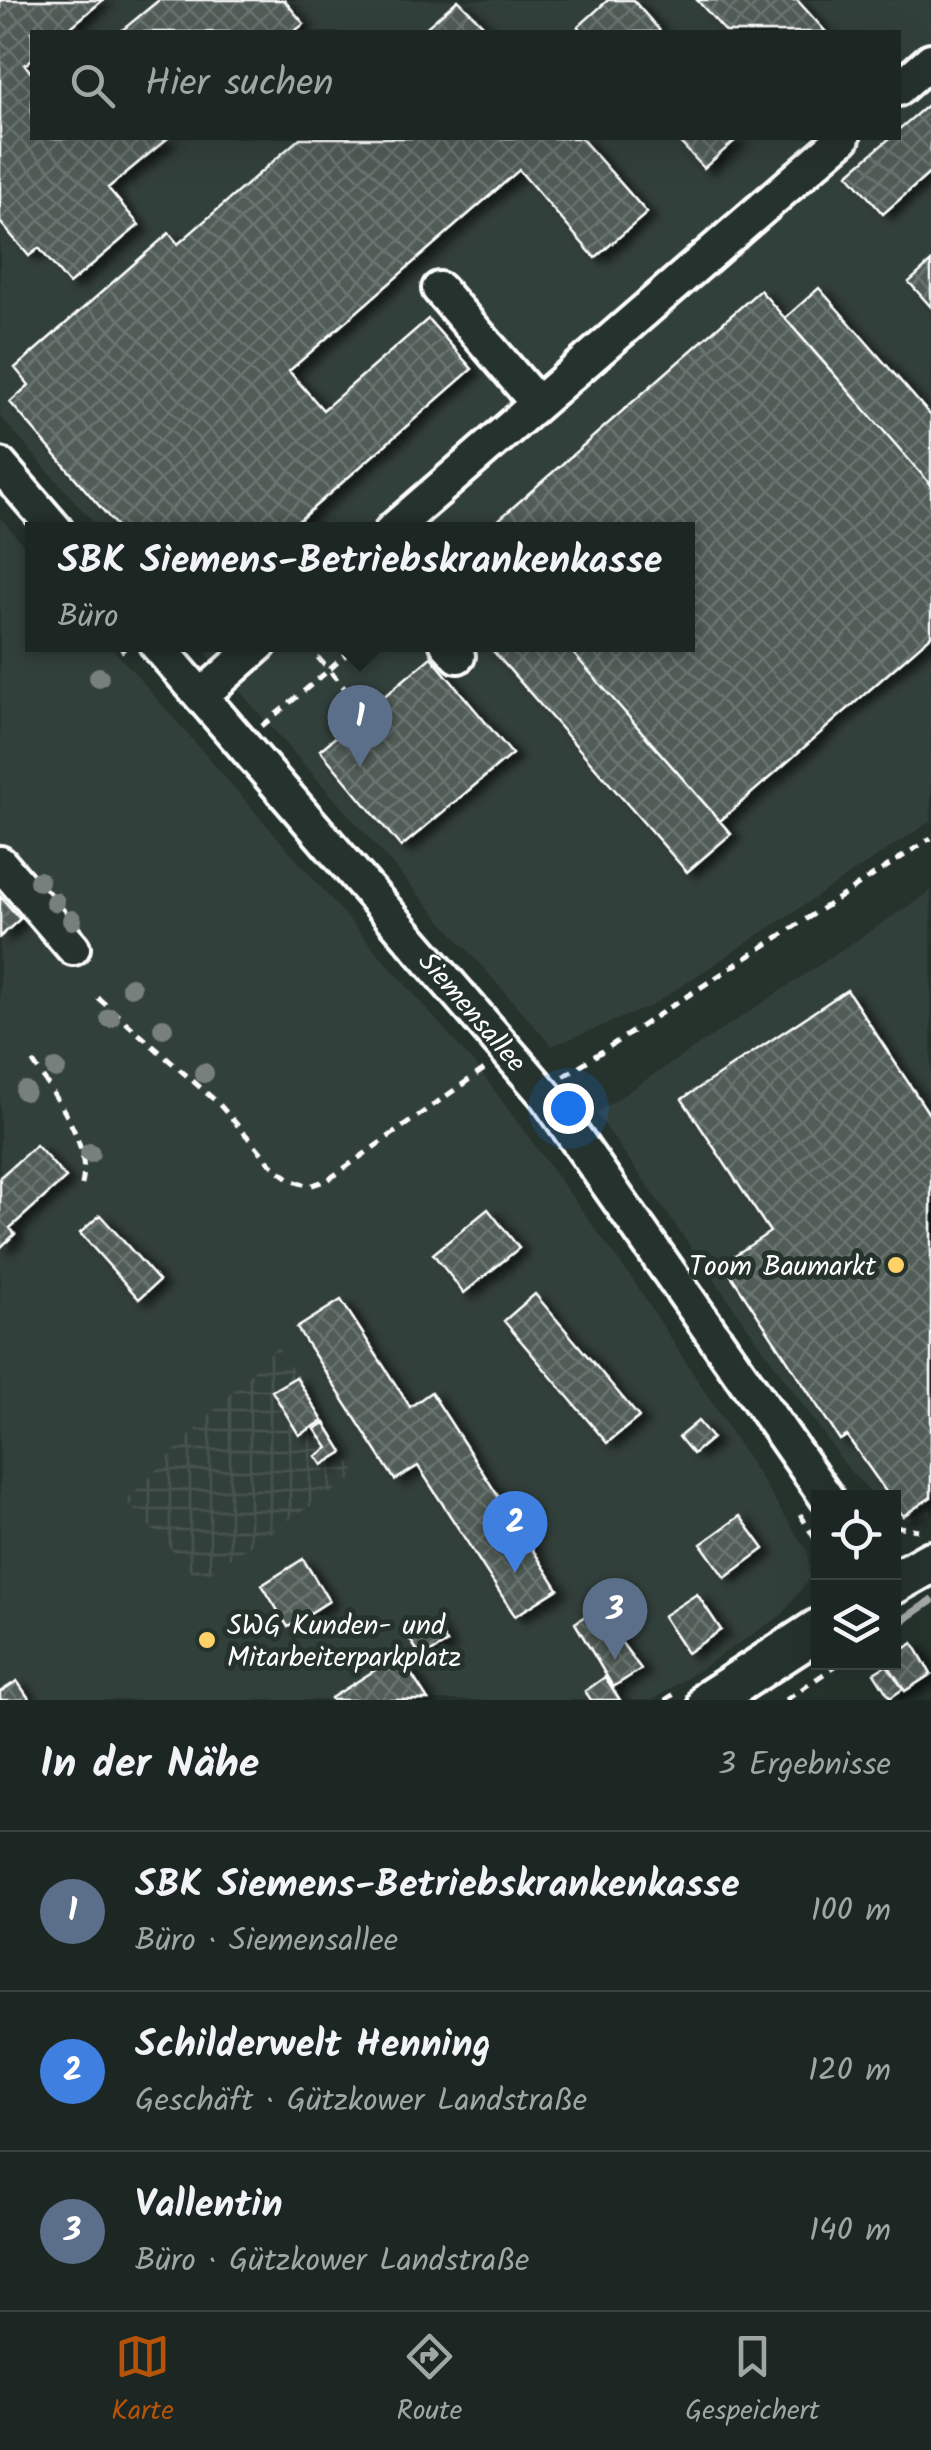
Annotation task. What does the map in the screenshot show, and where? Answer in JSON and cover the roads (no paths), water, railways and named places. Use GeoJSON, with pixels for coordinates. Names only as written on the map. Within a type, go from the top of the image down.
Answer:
{"type":"FeatureCollection","features":[{"type":"Feature","properties":{"kind":"main road"},"geometry":{"type":"LineString","coordinates":[[897,1580],[930,1546]]}},
{"type":"Feature","properties":{"kind":"main road"},"geometry":{"type":"LineString","coordinates":[[710,1700],[811,1635]]}},
{"type":"Feature","properties":{"kind":"street"},"geometry":{"type":"LineString","coordinates":[[901,86],[931,60]]}},
{"type":"Feature","properties":{"kind":"street"},"geometry":{"type":"LineString","coordinates":[[401,522],[840,140]]}},
{"type":"Feature","properties":{"kind":"street"},"geometry":{"type":"LineString","coordinates":[[439,289],[537,403]]}},
{"type":"Feature","properties":{"kind":"street"},"geometry":{"type":"LineString","coordinates":[[0,465],[49,522]]}},
{"type":"Feature","properties":{"kind":"street"},"geometry":{"type":"LineString","coordinates":[[201,696],[251,652]]}},
{"type":"Feature","properties":{"kind":"street","name":"Siemensallee"},"geometry":{"type":"LineString","coordinates":[[149,659],[201,696],[510,1050],[588,1152],[811,1502]]}},
{"type":"Feature","properties":{"kind":"street"},"geometry":{"type":"LineString","coordinates":[[0,864],[74,948]]}},
{"type":"Feature","properties":{"kind":"waterway"},"geometry":{"type":"LineString","coordinates":[[901,1621],[931,1601]]}},
{"type":"Feature","properties":{"kind":"place","name":"SBK Siemens-Betriebskrankenkasse"},"geometry":{"type":"Point","coordinates":[360,767]}},
{"type":"Feature","properties":{"kind":"place","name":"Toom Baumarkt"},"geometry":{"type":"Point","coordinates":[896,1265]}},
{"type":"Feature","properties":{"kind":"place","name":"Schilderwelt Henning"},"geometry":{"type":"Point","coordinates":[515,1573]}},
{"type":"Feature","properties":{"kind":"place","name":"SWG Kunden- und Mitarbeiterparkplatz"},"geometry":{"type":"Point","coordinates":[207,1640]}},
{"type":"Feature","properties":{"kind":"place","name":"Vallentin"},"geometry":{"type":"Point","coordinates":[615,1660]}}]}
